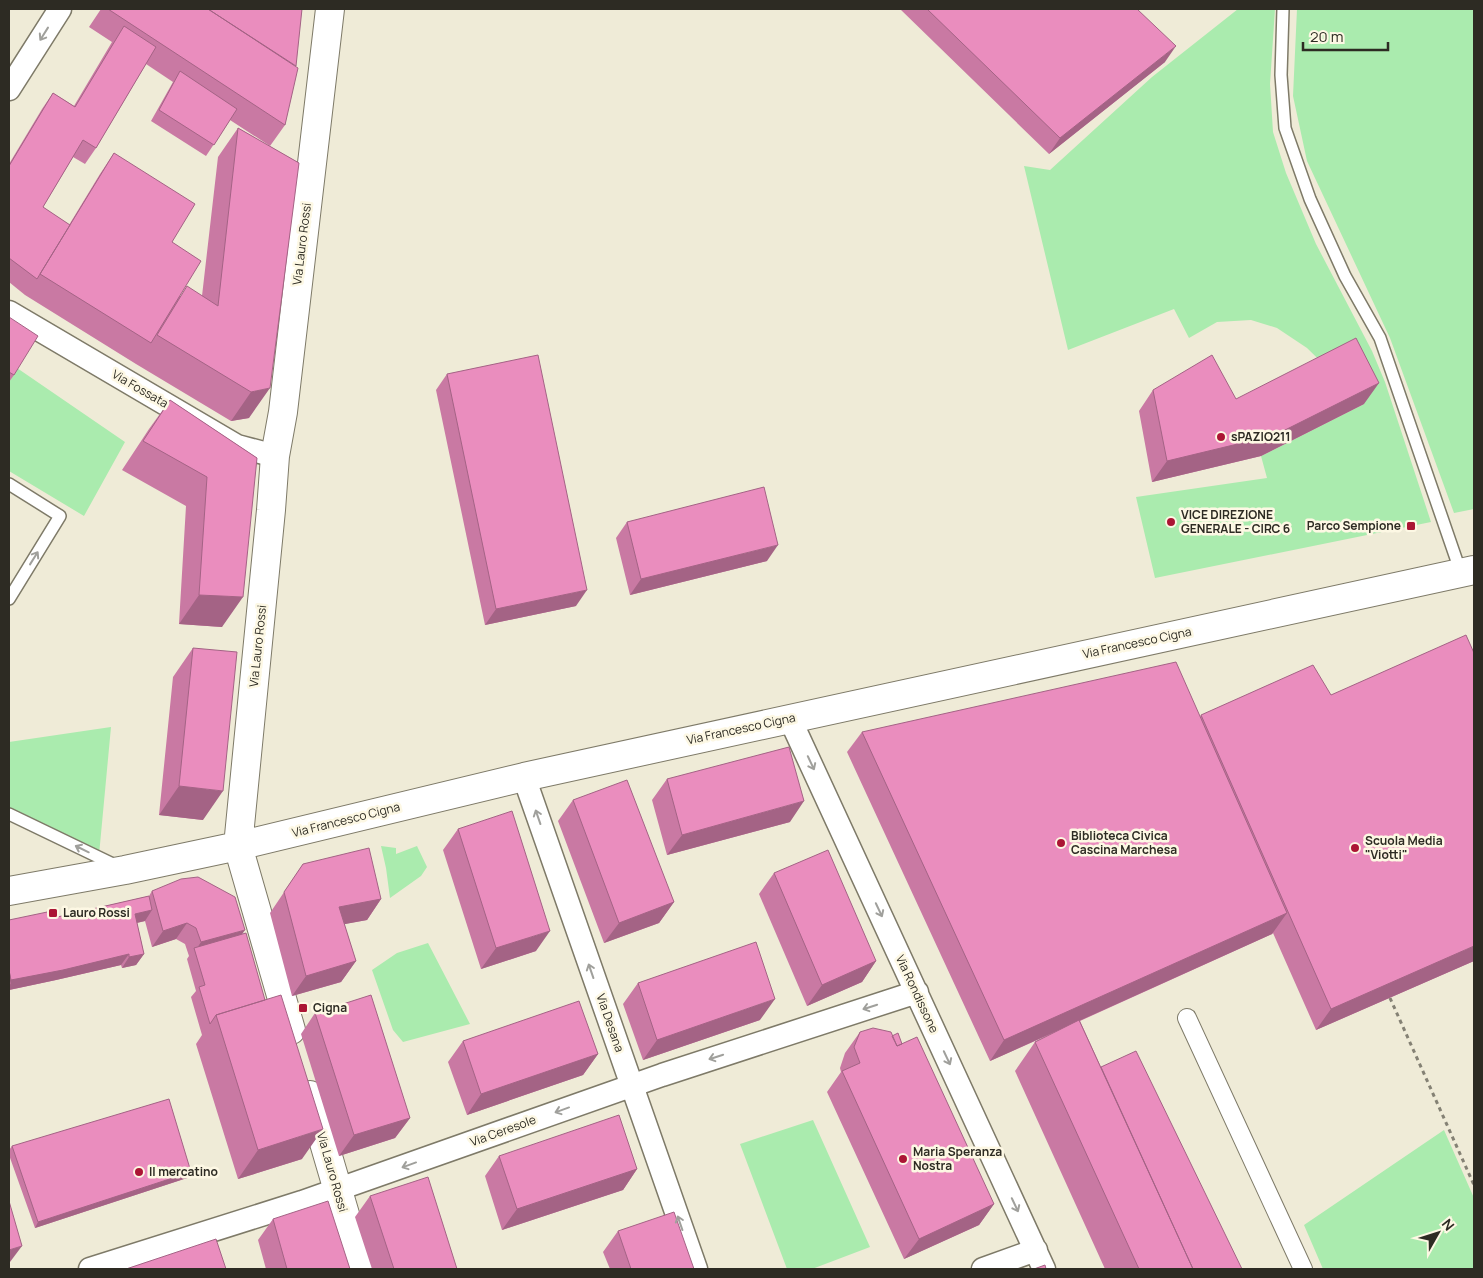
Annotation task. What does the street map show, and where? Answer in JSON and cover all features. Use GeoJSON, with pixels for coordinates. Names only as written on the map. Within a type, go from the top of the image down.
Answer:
{"type":"FeatureCollection","features":[{"type":"Feature","properties":{"kind":"street"},"geometry":{"type":"LineString","coordinates":[[9,89],[60,9]]}},
{"type":"Feature","properties":{"kind":"street","name":"Via Lauro Rossi"},"geometry":{"type":"LineString","coordinates":[[330,9],[283,412],[274,456],[270,520],[238,846],[361,1269]]}},
{"type":"Feature","properties":{"kind":"street","name":"Via Fossata"},"geometry":{"type":"LineString","coordinates":[[9,312],[237,446],[274,456]]}},
{"type":"Feature","properties":{"kind":"street","name":"Via Francesco Cigna"},"geometry":{"type":"LineString","coordinates":[[9,891],[125,870],[238,846],[524,777],[1468,572]]}},
{"type":"Feature","properties":{"kind":"street","name":"Via Rondissone"},"geometry":{"type":"LineString","coordinates":[[790,719],[1040,1259]]}},
{"type":"Feature","properties":{"kind":"street","name":"Via Desana"},"geometry":{"type":"LineString","coordinates":[[524,777],[696,1269]]}},
{"type":"Feature","properties":{"kind":"street","name":"Via Ceresole"},"geometry":{"type":"LineString","coordinates":[[90,1269],[302,1202],[631,1086],[917,992]]}},
{"type":"Feature","properties":{"kind":"street"},"geometry":{"type":"LineString","coordinates":[[1187,1018],[1303,1269]]}},
{"type":"Feature","properties":{"kind":"street"},"geometry":{"type":"LineString","coordinates":[[983,1269],[1040,1259]]}},
{"type":"Feature","properties":{"kind":"lane"},"geometry":{"type":"LineString","coordinates":[[1282,9],[1281,75],[1285,128],[1310,199],[1337,259],[1380,338],[1468,572]]}},
{"type":"Feature","properties":{"kind":"lane"},"geometry":{"type":"LineString","coordinates":[[9,484],[60,516],[9,599]]}},
{"type":"Feature","properties":{"kind":"lane"},"geometry":{"type":"LineString","coordinates":[[9,814],[125,870]]}},
{"type":"Feature","properties":{"kind":"path"},"geometry":{"type":"LineString","coordinates":[[1390,998],[1474,1185]]}},
{"type":"Feature","properties":{"kind":"green space"},"geometry":{"type":"Polygon","coordinates":[[[1238,9],[1275,9],[1270,84],[1273,132],[1286,173],[1316,244],[1372,351],[1385,382],[1431,522],[1155,578],[1136,497],[1267,478],[1261,456],[1364,404],[1307,348],[1277,328],[1251,320],[1217,322],[1189,338],[1174,309],[1068,350],[1024,166],[1050,170],[1152,77],[1238,9]]]}},
{"type":"Feature","properties":{"kind":"green space"},"geometry":{"type":"Polygon","coordinates":[[[1297,9],[1474,9],[1474,509],[1454,513],[1390,338],[1307,161],[1293,96],[1297,9]]]}},
{"type":"Feature","properties":{"kind":"green space"},"geometry":{"type":"Polygon","coordinates":[[[17,368],[125,442],[84,516],[9,471],[9,381],[17,368]]]}},
{"type":"Feature","properties":{"kind":"green space"},"geometry":{"type":"Polygon","coordinates":[[[111,727],[99,855],[9,808],[9,742],[111,727]]]}},
{"type":"Feature","properties":{"kind":"green space"},"geometry":{"type":"Polygon","coordinates":[[[381,846],[396,848],[396,854],[417,846],[427,867],[421,876],[390,898],[386,868],[381,846]]]}},
{"type":"Feature","properties":{"kind":"green space"},"geometry":{"type":"Polygon","coordinates":[[[428,943],[470,1024],[403,1042],[393,1030],[372,970],[397,953],[428,943]]]}},
{"type":"Feature","properties":{"kind":"green space"},"geometry":{"type":"Polygon","coordinates":[[[813,1120],[870,1247],[812,1269],[787,1269],[740,1144],[813,1120]]]}},
{"type":"Feature","properties":{"kind":"green space"},"geometry":{"type":"Polygon","coordinates":[[[1444,1130],[1474,1198],[1474,1269],[1323,1269],[1304,1225],[1444,1130]]]}},
{"type":"Feature","properties":{"kind":"building"},"geometry":{"type":"Polygon","coordinates":[[[108,9],[208,9],[298,68],[285,125],[108,9]]]}},
{"type":"Feature","properties":{"kind":"building"},"geometry":{"type":"Polygon","coordinates":[[[208,9],[302,9],[296,66],[208,9]]]}},
{"type":"Feature","properties":{"kind":"building"},"geometry":{"type":"Polygon","coordinates":[[[927,9],[1137,9],[1176,46],[1060,138],[927,9]]]}},
{"type":"Feature","properties":{"kind":"building"},"geometry":{"type":"Polygon","coordinates":[[[124,26],[156,47],[96,148],[83,140],[43,207],[70,225],[37,279],[9,258],[9,166],[53,93],[75,107],[124,26]]]}},
{"type":"Feature","properties":{"kind":"building"},"geometry":{"type":"Polygon","coordinates":[[[180,71],[237,109],[214,145],[159,110],[180,71]]]}},
{"type":"Feature","properties":{"kind":"building"},"geometry":{"type":"Polygon","coordinates":[[[238,128],[299,163],[270,388],[251,392],[157,335],[187,286],[218,306],[238,128]]]}},
{"type":"Feature","properties":{"kind":"building"},"geometry":{"type":"Polygon","coordinates":[[[114,153],[195,204],[172,242],[201,261],[151,343],[40,274],[114,153]]]}},
{"type":"Feature","properties":{"kind":"building"},"geometry":{"type":"Polygon","coordinates":[[[9,317],[38,336],[14,375],[9,372],[9,317]]]}},
{"type":"Feature","properties":{"kind":"building","name":"sPAZIO211"},"geometry":{"type":"Polygon","coordinates":[[[1356,338],[1379,383],[1275,435],[1167,461],[1153,390],[1212,355],[1236,399],[1356,338]]]}},
{"type":"Feature","properties":{"kind":"building"},"geometry":{"type":"Polygon","coordinates":[[[538,355],[587,590],[496,609],[447,374],[538,355]]]}},
{"type":"Feature","properties":{"kind":"building"},"geometry":{"type":"Polygon","coordinates":[[[170,400],[257,458],[243,597],[199,595],[207,477],[143,441],[170,400]]]}},
{"type":"Feature","properties":{"kind":"building"},"geometry":{"type":"Polygon","coordinates":[[[764,487],[778,545],[641,579],[627,522],[764,487]]]}},
{"type":"Feature","properties":{"kind":"building","name":"Scuola Media \"Viotti\""},"geometry":{"type":"Polygon","coordinates":[[[1466,635],[1474,653],[1474,946],[1331,1009],[1201,715],[1313,665],[1331,695],[1466,635]]]}},
{"type":"Feature","properties":{"kind":"building"},"geometry":{"type":"Polygon","coordinates":[[[193,648],[237,652],[223,791],[179,786],[193,648]]]}},
{"type":"Feature","properties":{"kind":"building","name":"Biblioteca Civica Cascina Marchesa"},"geometry":{"type":"Polygon","coordinates":[[[1176,662],[1287,913],[1004,1040],[862,732],[1176,662]]]}},
{"type":"Feature","properties":{"kind":"building"},"geometry":{"type":"Polygon","coordinates":[[[789,747],[804,801],[682,835],[667,779],[789,747]]]}},
{"type":"Feature","properties":{"kind":"building"},"geometry":{"type":"Polygon","coordinates":[[[627,780],[674,902],[619,923],[573,800],[627,780]]]}},
{"type":"Feature","properties":{"kind":"building"},"geometry":{"type":"Polygon","coordinates":[[[512,811],[550,931],[496,948],[458,829],[512,811]]]}},
{"type":"Feature","properties":{"kind":"building"},"geometry":{"type":"Polygon","coordinates":[[[369,848],[381,899],[339,907],[356,961],[306,976],[284,892],[303,864],[369,848]]]}},
{"type":"Feature","properties":{"kind":"building"},"geometry":{"type":"Polygon","coordinates":[[[828,850],[876,961],[822,985],[774,873],[828,850]]]}},
{"type":"Feature","properties":{"kind":"building"},"geometry":{"type":"Polygon","coordinates":[[[198,877],[235,897],[245,930],[201,942],[196,928],[187,923],[163,931],[152,891],[181,879],[198,877]]]}},
{"type":"Feature","properties":{"kind":"building"},"geometry":{"type":"Polygon","coordinates":[[[149,896],[152,910],[135,914],[144,954],[129,957],[129,954],[11,980],[9,970],[9,920],[52,911],[53,918],[149,896]]]}},
{"type":"Feature","properties":{"kind":"building"},"geometry":{"type":"Polygon","coordinates":[[[246,933],[265,1000],[216,1015],[210,1024],[199,987],[205,985],[194,948],[246,933]]]}},
{"type":"Feature","properties":{"kind":"building"},"geometry":{"type":"Polygon","coordinates":[[[756,942],[775,999],[657,1040],[638,983],[756,942]]]}},
{"type":"Feature","properties":{"kind":"building"},"geometry":{"type":"Polygon","coordinates":[[[281,995],[323,1129],[258,1150],[216,1015],[281,995]]]}},
{"type":"Feature","properties":{"kind":"building"},"geometry":{"type":"Polygon","coordinates":[[[371,995],[410,1118],[354,1135],[315,1013],[371,995]]]}},
{"type":"Feature","properties":{"kind":"building"},"geometry":{"type":"Polygon","coordinates":[[[579,1001],[598,1054],[481,1094],[463,1041],[579,1001]]]}},
{"type":"Feature","properties":{"kind":"building"},"geometry":{"type":"Polygon","coordinates":[[[1079,1020],[1193,1269],[1139,1269],[1035,1042],[1079,1020]]]}},
{"type":"Feature","properties":{"kind":"building","name":"Maria Speranza Nostra"},"geometry":{"type":"Polygon","coordinates":[[[873,1028],[891,1032],[897,1046],[917,1037],[994,1204],[919,1239],[842,1071],[860,1063],[854,1047],[860,1032],[873,1028]]]}},
{"type":"Feature","properties":{"kind":"building"},"geometry":{"type":"Polygon","coordinates":[[[898,1033],[902,1044],[897,1046],[892,1036],[898,1033]]]}},
{"type":"Feature","properties":{"kind":"building"},"geometry":{"type":"Polygon","coordinates":[[[1136,1051],[1242,1269],[1193,1269],[1101,1067],[1136,1051]]]}},
{"type":"Feature","properties":{"kind":"building"},"geometry":{"type":"Polygon","coordinates":[[[169,1099],[191,1172],[38,1222],[12,1146],[169,1099]]]}},
{"type":"Feature","properties":{"kind":"building"},"geometry":{"type":"Polygon","coordinates":[[[619,1115],[637,1169],[517,1209],[499,1156],[619,1115]]]}},
{"type":"Feature","properties":{"kind":"building"},"geometry":{"type":"Polygon","coordinates":[[[428,1177],[457,1269],[394,1269],[370,1196],[428,1177]]]}},
{"type":"Feature","properties":{"kind":"building"},"geometry":{"type":"Polygon","coordinates":[[[9,1201],[22,1246],[9,1250],[9,1201]]]}},
{"type":"Feature","properties":{"kind":"building"},"geometry":{"type":"Polygon","coordinates":[[[328,1201],[350,1269],[287,1269],[273,1219],[328,1201]]]}},
{"type":"Feature","properties":{"kind":"building"},"geometry":{"type":"Polygon","coordinates":[[[674,1212],[694,1269],[631,1269],[618,1231],[674,1212]]]}},
{"type":"Feature","properties":{"kind":"building"},"geometry":{"type":"Polygon","coordinates":[[[216,1239],[226,1269],[126,1269],[216,1239]]]}},
{"type":"Feature","properties":{"kind":"building"},"geometry":{"type":"Polygon","coordinates":[[[1045,1265],[1046,1269],[1034,1269],[1045,1265]]]}},
{"type":"Feature","properties":{"kind":"place","name":"sPAZIO211"},"geometry":{"type":"Point","coordinates":[1221,437]}},
{"type":"Feature","properties":{"kind":"place","name":"VICE DIREZIONE GENERALE - CIRC 6"},"geometry":{"type":"Point","coordinates":[1171,522]}},
{"type":"Feature","properties":{"kind":"place","name":"Parco Sempione"},"geometry":{"type":"Point","coordinates":[1411,526]}},
{"type":"Feature","properties":{"kind":"place","name":"Biblioteca Civica Cascina Marchesa"},"geometry":{"type":"Point","coordinates":[1061,843]}},
{"type":"Feature","properties":{"kind":"place","name":"Scuola Media \"Viotti\""},"geometry":{"type":"Point","coordinates":[1355,848]}},
{"type":"Feature","properties":{"kind":"place","name":"Lauro Rossi"},"geometry":{"type":"Point","coordinates":[53,913]}},
{"type":"Feature","properties":{"kind":"place","name":"Cigna"},"geometry":{"type":"Point","coordinates":[303,1008]}},
{"type":"Feature","properties":{"kind":"place","name":"Maria Speranza Nostra"},"geometry":{"type":"Point","coordinates":[903,1159]}},
{"type":"Feature","properties":{"kind":"place","name":"Il mercatino"},"geometry":{"type":"Point","coordinates":[139,1172]}}]}
